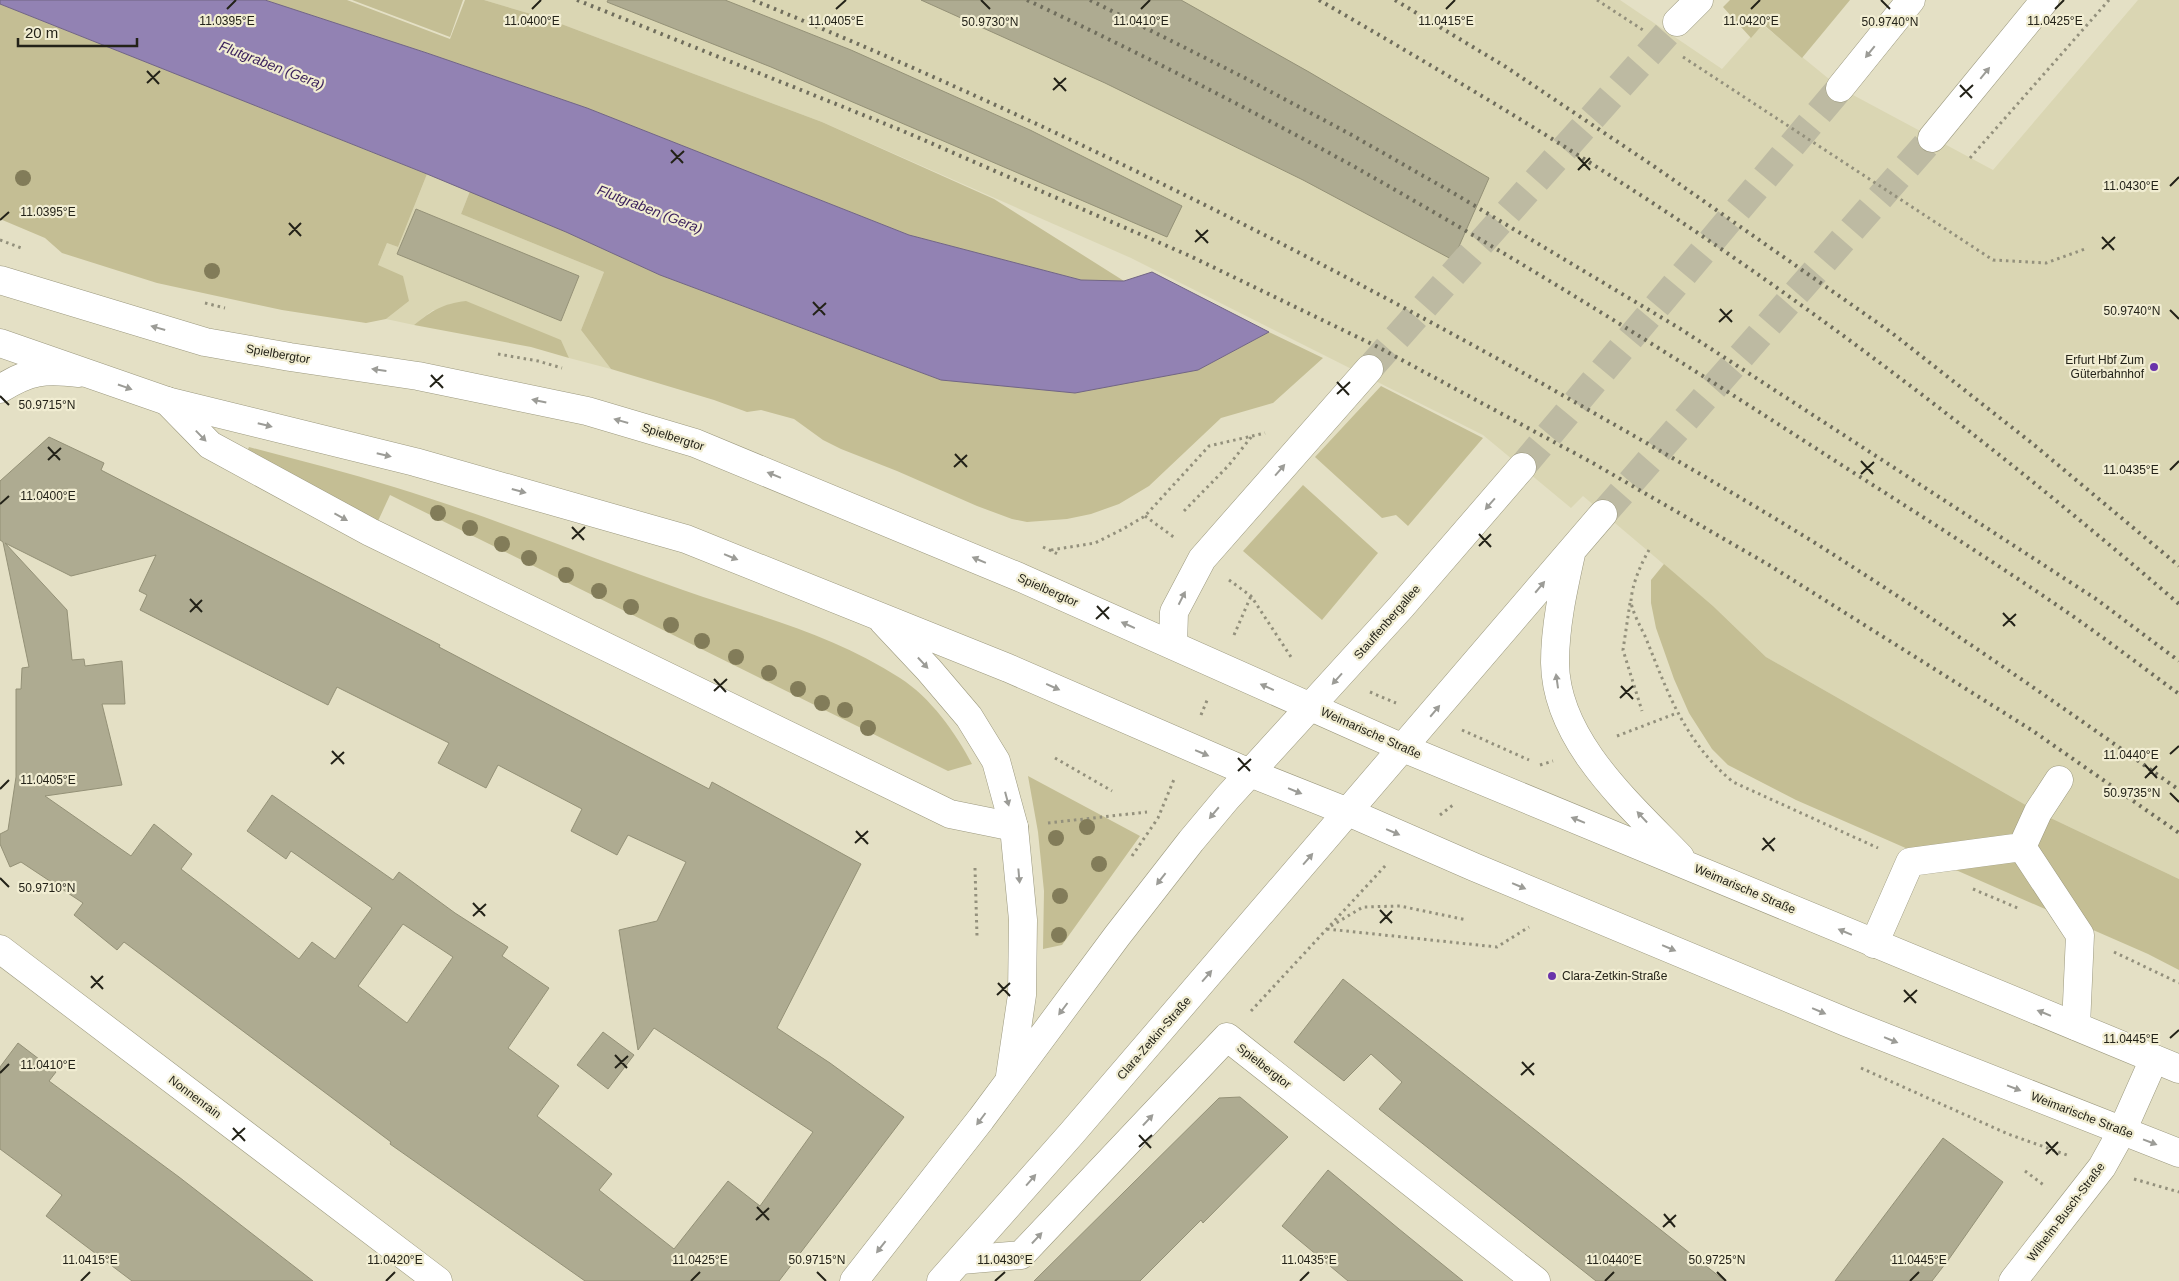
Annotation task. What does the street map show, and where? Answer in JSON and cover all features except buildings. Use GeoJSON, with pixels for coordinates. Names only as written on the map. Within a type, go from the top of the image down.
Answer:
{"type":"FeatureCollection","features":[{"type":"Feature","properties":{"kind":"main road"},"geometry":{"type":"LineString","coordinates":[[1677,22],[1699,0]]}},
{"type":"Feature","properties":{"kind":"main road"},"geometry":{"type":"LineString","coordinates":[[1840,88],[1911,0]]}},
{"type":"Feature","properties":{"kind":"main road"},"geometry":{"type":"LineString","coordinates":[[1932,138],[2044,0]]}},
{"type":"Feature","properties":{"kind":"main road","name":"Spielbergtor"},"geometry":{"type":"LineString","coordinates":[[0,280],[205,342],[418,376],[587,411],[694,443],[1010,573],[1311,707]]}},
{"type":"Feature","properties":{"kind":"main road"},"geometry":{"type":"LineString","coordinates":[[0,343],[167,401],[415,462],[686,539],[1008,668],[1250,774],[1348,812]]}},
{"type":"Feature","properties":{"kind":"main road"},"geometry":{"type":"LineString","coordinates":[[1172,645],[1174,612],[1202,558],[1369,369]]}},
{"type":"Feature","properties":{"kind":"main road"},"geometry":{"type":"LineString","coordinates":[[0,389],[20,377],[40,372],[83,373]]}},
{"type":"Feature","properties":{"kind":"main road"},"geometry":{"type":"LineString","coordinates":[[167,401],[210,445],[370,532],[950,814],[1014,827]]}},
{"type":"Feature","properties":{"kind":"main road","name":"Stauffenbergallee"},"geometry":{"type":"LineString","coordinates":[[1250,774],[1522,467]]}},
{"type":"Feature","properties":{"kind":"main road"},"geometry":{"type":"LineString","coordinates":[[1404,748],[1603,514]]}},
{"type":"Feature","properties":{"kind":"main road"},"geometry":{"type":"LineString","coordinates":[[1572,550],[1557,629],[1555,665],[1558,689],[1569,722],[1593,762],[1688,865]]}},
{"type":"Feature","properties":{"kind":"main road"},"geometry":{"type":"LineString","coordinates":[[877,615],[969,716],[996,761],[1014,827],[1023,930],[1022,995],[1010,1080]]}},
{"type":"Feature","properties":{"kind":"main road","name":"Weimarische Straße"},"geometry":{"type":"LineString","coordinates":[[1311,707],[1404,748],[2179,1069]]}},
{"type":"Feature","properties":{"kind":"main road","name":"Clara-Zetkin-Straße"},"geometry":{"type":"LineString","coordinates":[[941,1281],[1404,748]]}},
{"type":"Feature","properties":{"kind":"main road"},"geometry":{"type":"LineString","coordinates":[[854,1281],[1010,1080],[1117,936],[1191,841],[1250,774]]}},
{"type":"Feature","properties":{"kind":"main road"},"geometry":{"type":"LineString","coordinates":[[2022,847],[2038,812],[2059,780]]}},
{"type":"Feature","properties":{"kind":"main road","name":"Weimarische Straße"},"geometry":{"type":"LineString","coordinates":[[1348,812],[1483,871],[1837,1018],[2179,1153]]}},
{"type":"Feature","properties":{"kind":"main road"},"geometry":{"type":"LineString","coordinates":[[1874,944],[1910,862],[2022,847]]}},
{"type":"Feature","properties":{"kind":"main road"},"geometry":{"type":"LineString","coordinates":[[2022,847],[2080,935],[2076,1026]]}},
{"type":"Feature","properties":{"kind":"main road","name":"Nonnenrain"},"geometry":{"type":"LineString","coordinates":[[0,948],[438,1281]]}},
{"type":"Feature","properties":{"kind":"main road","name":"Spielbergtor"},"geometry":{"type":"LineString","coordinates":[[961,1260],[1021,1255],[1227,1038],[1536,1281]]}},
{"type":"Feature","properties":{"kind":"main road","name":"Wilhelm-Busch-Straße"},"geometry":{"type":"LineString","coordinates":[[2013,1281],[2102,1167],[2122,1131],[2154,1058]]}},
{"type":"Feature","properties":{"kind":"path"},"geometry":{"type":"LineString","coordinates":[[1597,0],[1647,32]]}},
{"type":"Feature","properties":{"kind":"path"},"geometry":{"type":"LineString","coordinates":[[1970,158],[2109,0]]}},
{"type":"Feature","properties":{"kind":"path"},"geometry":{"type":"LineString","coordinates":[[1680,54],[1993,260],[2046,263],[2084,249]]}},
{"type":"Feature","properties":{"kind":"path"},"geometry":{"type":"LineString","coordinates":[[1051,550],[1095,543],[1123,529],[1145,516],[1209,446],[1267,432]]}},
{"type":"Feature","properties":{"kind":"path"},"geometry":{"type":"LineString","coordinates":[[1184,511],[1229,465],[1252,436]]}},
{"type":"Feature","properties":{"kind":"path"},"geometry":{"type":"LineString","coordinates":[[1642,711],[1623,650],[1630,602],[1642,564],[1649,550]]}},
{"type":"Feature","properties":{"kind":"path"},"geometry":{"type":"LineString","coordinates":[[1158,818],[1251,596],[1294,663]]}},
{"type":"Feature","properties":{"kind":"path"},"geometry":{"type":"LineString","coordinates":[[1630,602],[1677,713]]}},
{"type":"Feature","properties":{"kind":"path"},"geometry":{"type":"LineString","coordinates":[[1055,758],[1112,791]]}},
{"type":"Feature","properties":{"kind":"path"},"geometry":{"type":"LineString","coordinates":[[1014,827],[1147,812]]}},
{"type":"Feature","properties":{"kind":"path"},"geometry":{"type":"LineString","coordinates":[[975,868],[977,936]]}},
{"type":"Feature","properties":{"kind":"path"},"geometry":{"type":"LineString","coordinates":[[1227,1038],[1326,929],[1363,907],[1400,906],[1467,920]]}},
{"type":"Feature","properties":{"kind":"path"},"geometry":{"type":"LineString","coordinates":[[1326,929],[1497,947],[1537,922]]}},
{"type":"Feature","properties":{"kind":"path"},"geometry":{"type":"LineString","coordinates":[[2142,1182],[2179,1192]]}},
{"type":"Feature","properties":{"kind":"shaded area"},"geometry":{"type":"Polygon","coordinates":[[[265,0],[347,0],[450,39],[465,0],[484,0],[548,19],[822,122],[994,199],[1124,281],[1081,280],[909,235],[587,108],[265,0]]]}},
{"type":"Feature","properties":{"kind":"shaded area"},"geometry":{"type":"Polygon","coordinates":[[[352,0],[463,0],[450,37],[352,0]]]}},
{"type":"Feature","properties":{"kind":"shaded area"},"geometry":{"type":"Polygon","coordinates":[[[484,0],[1620,0],[1722,69],[1762,24],[1840,88],[1993,170],[2138,0],[2179,0],[2179,879],[2038,812],[1766,657],[1713,606],[1583,496],[1571,508],[1483,435],[1131,258],[822,122],[548,19],[484,0]]]}},
{"type":"Feature","properties":{"kind":"shaded area"},"geometry":{"type":"Polygon","coordinates":[[[1730,0],[1850,0],[1802,58],[1763,24],[1751,38],[1723,7],[1730,0]]]}},
{"type":"Feature","properties":{"kind":"shaded area"},"geometry":{"type":"Polygon","coordinates":[[[0,4],[427,174],[398,247],[387,243],[378,265],[403,276],[409,301],[386,319],[366,323],[282,310],[157,283],[62,253],[45,238],[0,219],[0,4]]]}},
{"type":"Feature","properties":{"kind":"shaded area"},"geometry":{"type":"Polygon","coordinates":[[[427,174],[470,191],[461,214],[604,272],[581,330],[611,369],[569,358],[561,340],[433,310],[414,325],[386,319],[409,301],[378,265],[387,243],[398,247],[427,174]]]}},
{"type":"Feature","properties":{"kind":"shaded area"},"geometry":{"type":"Polygon","coordinates":[[[470,191],[660,275],[941,380],[1198,370],[1269,332],[1323,358],[1273,403],[1221,418],[1149,486],[1119,504],[1091,514],[1067,519],[1027,522],[1012,519],[977,506],[841,449],[823,440],[794,419],[761,410],[747,412],[611,369],[581,330],[604,272],[461,214],[470,191]]]}},
{"type":"Feature","properties":{"kind":"shaded area"},"geometry":{"type":"Polygon","coordinates":[[[466,301],[561,340],[569,358],[531,347],[414,325],[438,308],[466,301]]]}},
{"type":"Feature","properties":{"kind":"shaded area"},"geometry":{"type":"Polygon","coordinates":[[[1381,386],[1483,438],[1408,526],[1396,515],[1382,518],[1315,457],[1381,386]]]}},
{"type":"Feature","properties":{"kind":"shaded area"},"geometry":{"type":"Polygon","coordinates":[[[249,447],[358,476],[431,499],[683,590],[794,627],[848,649],[900,678],[922,695],[950,728],[972,764],[948,771],[390,495],[378,521],[247,452],[249,447]]]}},
{"type":"Feature","properties":{"kind":"shaded area"},"geometry":{"type":"Polygon","coordinates":[[[1303,485],[1378,553],[1322,620],[1243,551],[1303,485]]]}},
{"type":"Feature","properties":{"kind":"shaded area"},"geometry":{"type":"Polygon","coordinates":[[[1664,564],[1713,606],[1766,657],[2038,812],[2179,879],[2179,970],[2148,954],[1796,800],[1728,765],[1712,749],[1689,713],[1674,679],[1656,628],[1651,603],[1651,580],[1664,564]]]}},
{"type":"Feature","properties":{"kind":"shaded area"},"geometry":{"type":"Polygon","coordinates":[[[1028,776],[1140,836],[1062,945],[1043,949],[1044,891],[1038,832],[1028,776]]]}},
{"type":"Feature","properties":{"kind":"water","name":"Flutgraben (Gera)"},"geometry":{"type":"Polygon","coordinates":[[[0,0],[265,0],[587,108],[909,235],[1081,280],[1124,281],[1152,272],[1269,332],[1198,370],[1075,393],[941,380],[660,275],[566,232],[427,174],[0,4],[0,0]]]}},
{"type":"Feature","properties":{"kind":"tunnel"},"geometry":{"type":"LineString","coordinates":[[1369,369],[1677,22]]}},
{"type":"Feature","properties":{"kind":"tunnel"},"geometry":{"type":"LineString","coordinates":[[1522,467],[1840,88]]}},
{"type":"Feature","properties":{"kind":"tunnel"},"geometry":{"type":"LineString","coordinates":[[1603,514],[1932,138]]}},
{"type":"Feature","properties":{"kind":"railway"},"geometry":{"type":"LineString","coordinates":[[577,0],[903,131],[1190,256],[1376,346],[1591,462],[1769,565],[2033,731],[2179,833]]}},
{"type":"Feature","properties":{"kind":"railway"},"geometry":{"type":"LineString","coordinates":[[753,0],[957,87],[1058,134],[1257,231],[1453,334],[1649,444],[1812,541],[1997,663],[2179,790]]}},
{"type":"Feature","properties":{"kind":"railway"},"geometry":{"type":"LineString","coordinates":[[1027,0],[1191,80],[1313,144],[1411,199],[1583,301],[2001,568],[2079,620],[2179,694]]}},
{"type":"Feature","properties":{"kind":"railway"},"geometry":{"type":"LineString","coordinates":[[1090,0],[1243,77],[1350,134],[1455,194],[1679,328],[2096,599],[2179,661]]}},
{"type":"Feature","properties":{"kind":"railway"},"geometry":{"type":"LineString","coordinates":[[1319,0],[1540,132],[1628,187],[1737,260],[1867,353],[1994,451],[2057,501],[2179,604]]}},
{"type":"Feature","properties":{"kind":"railway"},"geometry":{"type":"LineString","coordinates":[[1395,0],[1506,67],[1655,167],[1892,333],[2033,444],[2179,566]]}},
{"type":"Feature","properties":{"kind":"place","name":"Erfurt Hbf Zum Güterbahnhof"},"geometry":{"type":"Point","coordinates":[2154,367]}},
{"type":"Feature","properties":{"kind":"place","name":"Clara-Zetkin-Straße"},"geometry":{"type":"Point","coordinates":[1552,976]}}]}
